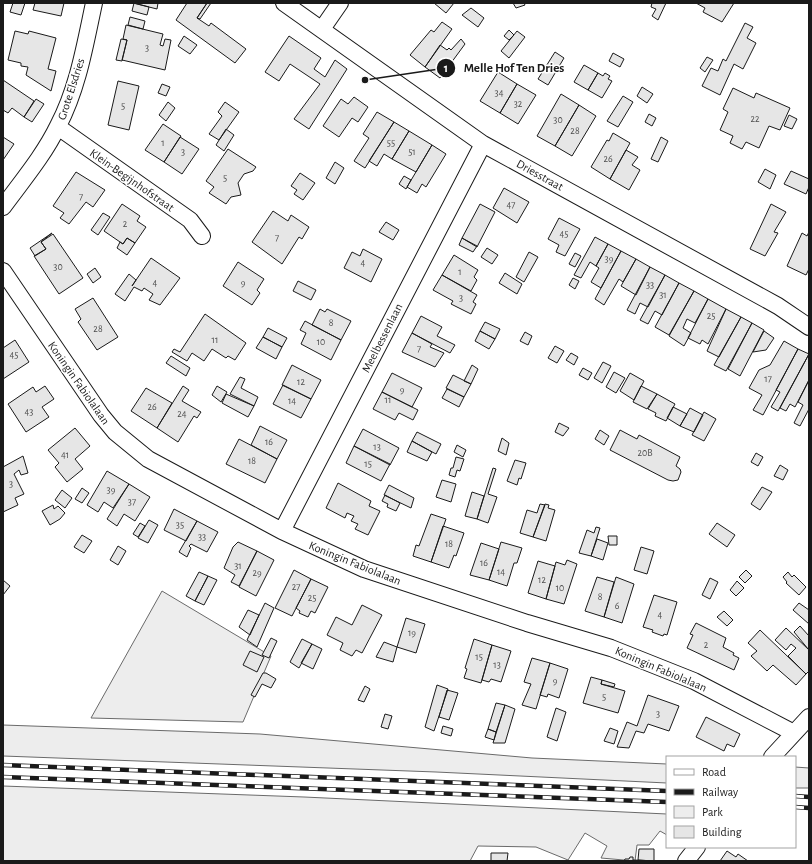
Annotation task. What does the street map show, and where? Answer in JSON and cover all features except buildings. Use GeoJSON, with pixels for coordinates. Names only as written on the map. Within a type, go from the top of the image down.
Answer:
{"type":"FeatureCollection","features":[{"type":"Feature","properties":{"kind":"street","name":"Grote Elsdries"},"geometry":{"type":"LineString","coordinates":[[3,207],[38,160],[58,127],[78,75],[94,3]]}},
{"type":"Feature","properties":{"kind":"street","name":"Driesstraat"},"geometry":{"type":"LineString","coordinates":[[284,3],[483,144],[778,306],[809,327]]}},
{"type":"Feature","properties":{"kind":"street"},"geometry":{"type":"LineString","coordinates":[[322,29],[340,3]]}},
{"type":"Feature","properties":{"kind":"street","name":"Klein-Begijnhofstraat"},"geometry":{"type":"LineString","coordinates":[[58,127],[190,220],[202,236]]}},
{"type":"Feature","properties":{"kind":"street","name":"Meelbessenlaan"},"geometry":{"type":"LineString","coordinates":[[282,532],[483,144]]}},
{"type":"Feature","properties":{"kind":"street","name":"Koningin Fabiolalaan"},"geometry":{"type":"LineString","coordinates":[[3,271],[114,432],[148,459],[166,470],[282,532],[364,569],[520,621],[611,648],[694,681],[794,733]]}},
{"type":"Feature","properties":{"kind":"street"},"geometry":{"type":"LineString","coordinates":[[773,756],[809,716]]}},
{"type":"Feature","properties":{"kind":"street"},"geometry":{"type":"LineString","coordinates":[[686,861],[696,848]]}},
{"type":"Feature","properties":{"kind":"green space"},"geometry":{"type":"Polygon","coordinates":[[[162,591],[271,656],[243,722],[91,718],[162,591]]]}},
{"type":"Feature","properties":{"kind":"green space"},"geometry":{"type":"Polygon","coordinates":[[[3,725],[260,734],[532,758],[666,764],[666,783],[436,772],[3,756],[3,725]]]}},
{"type":"Feature","properties":{"kind":"green space"},"geometry":{"type":"Polygon","coordinates":[[[796,767],[809,768],[809,788],[796,788],[796,767]]]}},
{"type":"Feature","properties":{"kind":"green space"},"geometry":{"type":"Polygon","coordinates":[[[3,786],[304,797],[666,814],[666,834],[660,831],[649,845],[637,845],[635,861],[601,858],[607,846],[585,833],[568,860],[536,847],[478,846],[470,861],[3,861],[3,786]]]}},
{"type":"Feature","properties":{"kind":"railway"},"geometry":{"type":"LineString","coordinates":[[3,765],[666,791]]}},
{"type":"Feature","properties":{"kind":"railway"},"geometry":{"type":"LineString","coordinates":[[3,777],[666,802]]}},
{"type":"Feature","properties":{"kind":"railway"},"geometry":{"type":"LineString","coordinates":[[796,796],[809,797]]}},
{"type":"Feature","properties":{"kind":"railway"},"geometry":{"type":"LineString","coordinates":[[796,807],[809,808]]}},
{"type":"Feature","properties":{"kind":"place","name":"Melle Hof Ten Dries"},"geometry":{"type":"Point","coordinates":[365,80]}}]}
